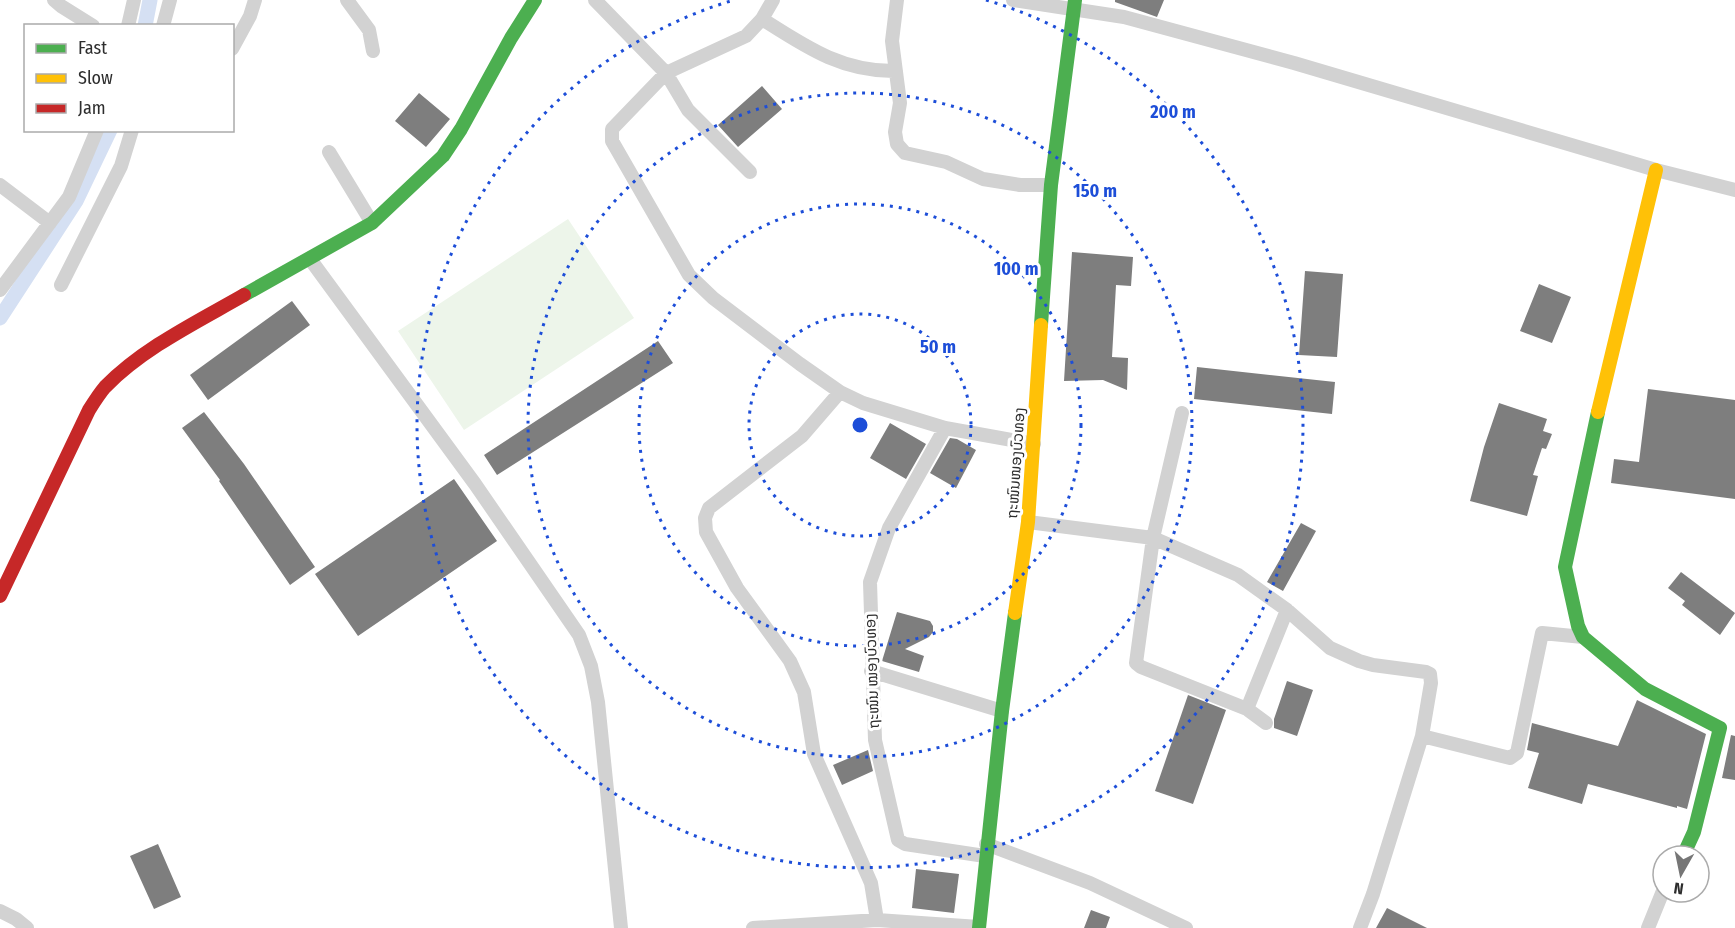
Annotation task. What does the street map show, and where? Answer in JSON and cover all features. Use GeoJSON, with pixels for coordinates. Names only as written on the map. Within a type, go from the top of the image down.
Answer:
{"type":"FeatureCollection","features":[{"type":"Feature","properties":{"kind":"street"},"geometry":{"type":"LineString","coordinates":[[54,0],[90,24]]}},
{"type":"Feature","properties":{"kind":"street"},"geometry":{"type":"LineString","coordinates":[[128,24],[134,0]]}},
{"type":"Feature","properties":{"kind":"street"},"geometry":{"type":"LineString","coordinates":[[164,24],[170,0]]}},
{"type":"Feature","properties":{"kind":"street"},"geometry":{"type":"LineString","coordinates":[[234,45],[250,16],[255,0]]}},
{"type":"Feature","properties":{"kind":"street"},"geometry":{"type":"LineString","coordinates":[[347,0],[369,30],[373,51]]}},
{"type":"Feature","properties":{"kind":"street"},"geometry":{"type":"LineString","coordinates":[[0,596],[89,410],[103,389],[121,372],[194,323],[372,223],[443,156],[462,129],[511,38],[535,0]]}},
{"type":"Feature","properties":{"kind":"street"},"geometry":{"type":"LineString","coordinates":[[595,0],[666,73],[688,110],[750,172]]}},
{"type":"Feature","properties":{"kind":"street"},"geometry":{"type":"LineString","coordinates":[[773,0],[762,19],[746,36],[666,73],[612,129],[612,141],[689,275],[712,298],[840,392],[863,403],[945,428],[1034,444]]}},
{"type":"Feature","properties":{"kind":"street"},"geometry":{"type":"LineString","coordinates":[[897,0],[892,41],[900,103],[895,132],[897,144],[905,153],[946,162],[983,179],[1020,185],[1051,185]]}},
{"type":"Feature","properties":{"kind":"street"},"geometry":{"type":"LineString","coordinates":[[1013,0],[1074,5],[1124,17],[1294,63],[1656,170],[1735,190]]}},
{"type":"Feature","properties":{"kind":"street","name":"ຖະໜົນໜອງບົວທອງ"},"geometry":{"type":"LineString","coordinates":[[979,927],[1002,711],[1028,522],[1051,185],[1074,5]]}},
{"type":"Feature","properties":{"kind":"street"},"geometry":{"type":"LineString","coordinates":[[762,19],[835,62],[879,72],[896,71]]}},
{"type":"Feature","properties":{"kind":"street"},"geometry":{"type":"LineString","coordinates":[[0,290],[69,196],[96,132]]}},
{"type":"Feature","properties":{"kind":"street"},"geometry":{"type":"LineString","coordinates":[[61,285],[121,166],[131,132]]}},
{"type":"Feature","properties":{"kind":"street"},"geometry":{"type":"LineString","coordinates":[[329,152],[372,223]]}},
{"type":"Feature","properties":{"kind":"street"},"geometry":{"type":"LineString","coordinates":[[1656,170],[1593,432],[1565,567],[1578,626],[1584,637],[1645,689],[1720,728],[1695,832],[1689,844]]}},
{"type":"Feature","properties":{"kind":"street"},"geometry":{"type":"LineString","coordinates":[[0,185],[50,224]]}},
{"type":"Feature","properties":{"kind":"street"},"geometry":{"type":"LineString","coordinates":[[310,259],[476,484],[579,635],[591,666],[597,702],[621,928]]}},
{"type":"Feature","properties":{"kind":"street"},"geometry":{"type":"LineString","coordinates":[[840,392],[802,436],[710,508],[705,519],[706,532],[737,588],[790,661],[804,692],[814,754],[871,883],[877,920]]}},
{"type":"Feature","properties":{"kind":"street"},"geometry":{"type":"LineString","coordinates":[[1182,413],[1153,538],[1136,663],[1247,709],[1266,723]]}},
{"type":"Feature","properties":{"kind":"street","name":"ຖະໜົນ ໝອງບົວທອງ"},"geometry":{"type":"LineString","coordinates":[[945,428],[889,528],[870,582],[875,740],[898,840],[905,844],[986,850]]}},
{"type":"Feature","properties":{"kind":"street"},"geometry":{"type":"LineString","coordinates":[[1028,522],[1153,538],[1238,575],[1287,610],[1330,648],[1373,665],[1430,674],[1431,682],[1422,736],[1373,894],[1360,928]]}},
{"type":"Feature","properties":{"kind":"street"},"geometry":{"type":"LineString","coordinates":[[1247,709],[1287,610]]}},
{"type":"Feature","properties":{"kind":"street"},"geometry":{"type":"LineString","coordinates":[[1422,736],[1510,758],[1517,753],[1542,633],[1584,637]]}},
{"type":"Feature","properties":{"kind":"street"},"geometry":{"type":"LineString","coordinates":[[871,670],[1002,711]]}},
{"type":"Feature","properties":{"kind":"street"},"geometry":{"type":"LineString","coordinates":[[986,850],[1090,883],[1186,928]]}},
{"type":"Feature","properties":{"kind":"street"},"geometry":{"type":"LineString","coordinates":[[1648,928],[1658,904]]}},
{"type":"Feature","properties":{"kind":"street"},"geometry":{"type":"LineString","coordinates":[[0,912],[12,924],[27,928]]}},
{"type":"Feature","properties":{"kind":"street"},"geometry":{"type":"LineString","coordinates":[[753,928],[877,920],[898,925],[979,927]]}},
{"type":"Feature","properties":{"kind":"shaded area"},"geometry":{"type":"Polygon","coordinates":[[[568,219],[634,318],[464,430],[398,331],[568,219]]]}},
{"type":"Feature","properties":{"kind":"building"},"geometry":{"type":"Polygon","coordinates":[[[1115,0],[1164,0],[1157,17],[1115,2],[1115,0]]]}},
{"type":"Feature","properties":{"kind":"building"},"geometry":{"type":"Polygon","coordinates":[[[762,86],[782,109],[738,147],[718,125],[762,86]]]}},
{"type":"Feature","properties":{"kind":"building"},"geometry":{"type":"Polygon","coordinates":[[[419,93],[450,119],[426,147],[395,121],[419,93]]]}},
{"type":"Feature","properties":{"kind":"building"},"geometry":{"type":"Polygon","coordinates":[[[1072,252],[1133,257],[1131,286],[1116,285],[1112,357],[1128,358],[1127,390],[1103,380],[1064,381],[1072,252]]]}},
{"type":"Feature","properties":{"kind":"building"},"geometry":{"type":"Polygon","coordinates":[[[1305,271],[1343,274],[1337,357],[1299,355],[1305,271]]]}},
{"type":"Feature","properties":{"kind":"building"},"geometry":{"type":"Polygon","coordinates":[[[1539,284],[1571,297],[1552,343],[1520,331],[1539,284]]]}},
{"type":"Feature","properties":{"kind":"building"},"geometry":{"type":"Polygon","coordinates":[[[292,301],[310,325],[208,400],[190,375],[292,301]]]}},
{"type":"Feature","properties":{"kind":"building"},"geometry":{"type":"Polygon","coordinates":[[[658,341],[673,363],[497,475],[484,455],[658,341]]]}},
{"type":"Feature","properties":{"kind":"building"},"geometry":{"type":"Polygon","coordinates":[[[1197,367],[1335,382],[1332,414],[1194,399],[1197,367]]]}},
{"type":"Feature","properties":{"kind":"building"},"geometry":{"type":"Polygon","coordinates":[[[1648,389],[1735,400],[1735,499],[1611,483],[1614,459],[1639,462],[1648,389]]]}},
{"type":"Feature","properties":{"kind":"building"},"geometry":{"type":"Polygon","coordinates":[[[1499,403],[1547,419],[1543,431],[1552,434],[1546,449],[1542,448],[1533,475],[1538,476],[1527,516],[1470,501],[1484,447],[1499,403]]]}},
{"type":"Feature","properties":{"kind":"building"},"geometry":{"type":"Polygon","coordinates":[[[204,412],[244,464],[315,567],[290,585],[220,480],[182,428],[204,412]]]}},
{"type":"Feature","properties":{"kind":"building"},"geometry":{"type":"Polygon","coordinates":[[[890,423],[926,444],[906,479],[870,458],[890,423]]]}},
{"type":"Feature","properties":{"kind":"building"},"geometry":{"type":"Polygon","coordinates":[[[950,438],[957,439],[976,450],[956,488],[930,473],[950,438]]]}},
{"type":"Feature","properties":{"kind":"building"},"geometry":{"type":"Polygon","coordinates":[[[454,479],[497,541],[358,636],[315,574],[454,479]]]}},
{"type":"Feature","properties":{"kind":"building"},"geometry":{"type":"Polygon","coordinates":[[[1301,523],[1316,531],[1283,591],[1267,582],[1301,523]]]}},
{"type":"Feature","properties":{"kind":"building"},"geometry":{"type":"Polygon","coordinates":[[[1681,572],[1735,613],[1720,635],[1682,605],[1685,601],[1668,588],[1681,572]]]}},
{"type":"Feature","properties":{"kind":"building"},"geometry":{"type":"Polygon","coordinates":[[[897,612],[930,621],[933,626],[933,632],[929,637],[905,649],[924,656],[919,672],[882,661],[897,612]]]}},
{"type":"Feature","properties":{"kind":"building"},"geometry":{"type":"Polygon","coordinates":[[[1287,681],[1313,690],[1297,736],[1274,728],[1274,719],[1287,681]]]}},
{"type":"Feature","properties":{"kind":"building"},"geometry":{"type":"Polygon","coordinates":[[[1188,695],[1226,710],[1193,804],[1155,791],[1188,695]]]}},
{"type":"Feature","properties":{"kind":"building"},"geometry":{"type":"Polygon","coordinates":[[[1637,700],[1706,734],[1687,809],[1588,784],[1582,804],[1528,788],[1539,753],[1527,750],[1532,723],[1618,746],[1637,700]]]}},
{"type":"Feature","properties":{"kind":"building"},"geometry":{"type":"Polygon","coordinates":[[[1731,735],[1735,736],[1735,780],[1722,778],[1731,735]]]}},
{"type":"Feature","properties":{"kind":"building"},"geometry":{"type":"Polygon","coordinates":[[[868,750],[873,771],[842,785],[833,765],[868,750]]]}},
{"type":"Feature","properties":{"kind":"building"},"geometry":{"type":"Polygon","coordinates":[[[158,844],[181,897],[154,909],[130,856],[158,844]]]}},
{"type":"Feature","properties":{"kind":"building"},"geometry":{"type":"Polygon","coordinates":[[[916,869],[959,874],[954,913],[912,908],[916,869]]]}},
{"type":"Feature","properties":{"kind":"building"},"geometry":{"type":"Polygon","coordinates":[[[1387,908],[1427,928],[1376,928],[1387,908]]]}},
{"type":"Feature","properties":{"kind":"building"},"geometry":{"type":"Polygon","coordinates":[[[1091,910],[1110,917],[1106,928],[1084,928],[1091,910]]]}},
{"type":"Feature","properties":{"kind":"waterway"},"geometry":{"type":"LineString","coordinates":[[145,24],[150,0]]}},
{"type":"Feature","properties":{"kind":"waterway"},"geometry":{"type":"LineString","coordinates":[[0,318],[76,201],[109,132]]}},
{"type":"Feature","properties":{"kind":"traffic: fast"},"geometry":{"type":"LineString","coordinates":[[244,295],[372,223],[443,156],[535,0]]}},
{"type":"Feature","properties":{"kind":"traffic: fast"},"geometry":{"type":"LineString","coordinates":[[1041,325],[1051,185],[1075,0]]}},
{"type":"Feature","properties":{"kind":"traffic: fast"},"geometry":{"type":"LineString","coordinates":[[1598,412],[1565,567],[1578,626],[1583,637],[1645,689],[1720,728],[1694,832],[1688,844]]}},
{"type":"Feature","properties":{"kind":"traffic: fast"},"geometry":{"type":"LineString","coordinates":[[979,928],[1015,613]]}},
{"type":"Feature","properties":{"kind":"traffic: slow"},"geometry":{"type":"LineString","coordinates":[[1598,412],[1656,170]]}},
{"type":"Feature","properties":{"kind":"traffic: slow"},"geometry":{"type":"LineString","coordinates":[[1015,613],[1028,522],[1041,325]]}},
{"type":"Feature","properties":{"kind":"traffic: jam"},"geometry":{"type":"LineString","coordinates":[[0,596],[89,410],[103,390],[120,373],[153,348],[244,295]]}}]}
